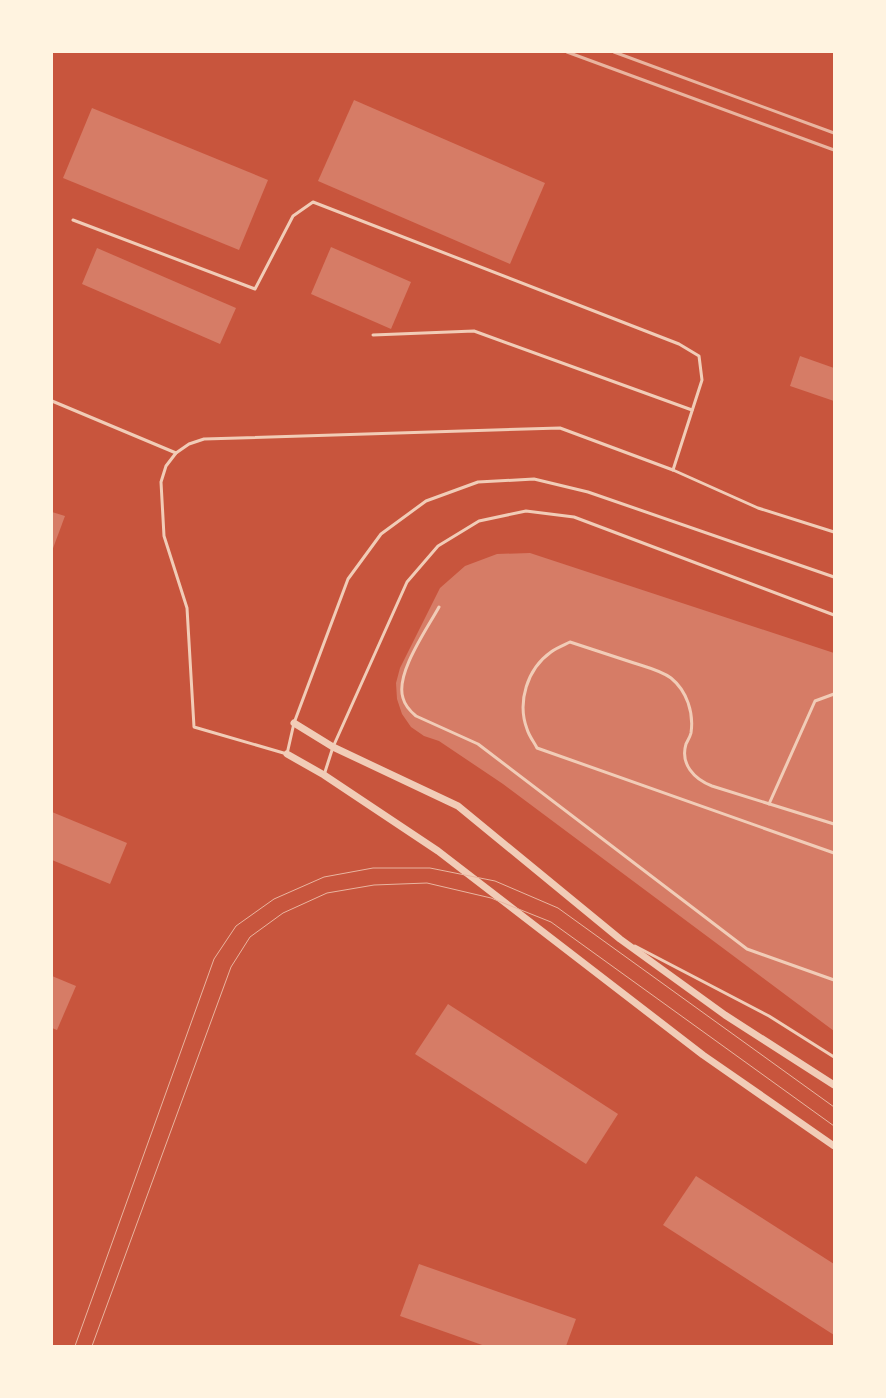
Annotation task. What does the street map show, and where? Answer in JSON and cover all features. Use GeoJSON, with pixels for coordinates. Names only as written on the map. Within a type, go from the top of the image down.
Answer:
{"type":"FeatureCollection","features":[{"type":"Feature","properties":{"kind":"street"},"geometry":{"type":"LineString","coordinates":[[294,723],[333,747],[458,806],[620,938],[725,1015],[834,1085]]}},
{"type":"Feature","properties":{"kind":"street"},"geometry":{"type":"LineString","coordinates":[[287,754],[324,775],[438,850],[703,1055],[834,1146]]}},
{"type":"Feature","properties":{"kind":"lane"},"geometry":{"type":"LineString","coordinates":[[73,220],[254,289],[293,216],[313,202],[672,342],[699,356],[702,380],[673,470]]}},
{"type":"Feature","properties":{"kind":"lane"},"geometry":{"type":"LineString","coordinates":[[373,335],[474,331],[692,410]]}},
{"type":"Feature","properties":{"kind":"lane"},"geometry":{"type":"LineString","coordinates":[[52,401],[176,453]]}},
{"type":"Feature","properties":{"kind":"lane"},"geometry":{"type":"LineString","coordinates":[[834,532],[758,508],[673,470],[560,428],[204,439],[189,444],[176,453],[166,466],[161,482],[164,536],[187,608],[194,727],[287,754],[294,723],[348,579],[381,534],[426,501],[478,482],[534,479],[588,492],[834,577]]}},
{"type":"Feature","properties":{"kind":"lane"},"geometry":{"type":"LineString","coordinates":[[324,775],[333,747],[407,582],[438,546],[479,521],[526,511],[574,517],[834,615]]}},
{"type":"Feature","properties":{"kind":"lane"},"geometry":{"type":"LineString","coordinates":[[439,607],[410,660],[403,678],[402,694],[408,708],[416,716],[478,744],[747,949],[834,980]]}},
{"type":"Feature","properties":{"kind":"lane"},"geometry":{"type":"LineString","coordinates":[[834,824],[702,782],[693,775],[687,766],[685,755],[686,745],[691,735],[692,719],[689,703],[681,689],[670,678],[656,670],[570,642],[551,652],[535,667],[526,687],[523,708],[527,729],[537,748],[834,853]]}},
{"type":"Feature","properties":{"kind":"lane"},"geometry":{"type":"LineString","coordinates":[[769,804],[815,701],[834,694]]}},
{"type":"Feature","properties":{"kind":"lane"},"geometry":{"type":"LineString","coordinates":[[620,938],[769,1016],[834,1057]]}},
{"type":"Feature","properties":{"kind":"building"},"geometry":{"type":"Polygon","coordinates":[[[354,100],[545,183],[510,264],[318,181],[354,100]]]}},
{"type":"Feature","properties":{"kind":"building"},"geometry":{"type":"Polygon","coordinates":[[[92,108],[268,180],[239,250],[63,178],[92,108]]]}},
{"type":"Feature","properties":{"kind":"building"},"geometry":{"type":"Polygon","coordinates":[[[331,247],[411,282],[391,329],[311,294],[331,247]]]}},
{"type":"Feature","properties":{"kind":"building"},"geometry":{"type":"Polygon","coordinates":[[[97,248],[236,308],[220,344],[82,284],[97,248]]]}},
{"type":"Feature","properties":{"kind":"building"},"geometry":{"type":"Polygon","coordinates":[[[800,356],[834,368],[834,401],[790,386],[800,356]]]}},
{"type":"Feature","properties":{"kind":"building"},"geometry":{"type":"Polygon","coordinates":[[[52,512],[65,516],[52,551],[52,512]]]}},
{"type":"Feature","properties":{"kind":"building"},"geometry":{"type":"Polygon","coordinates":[[[530,553],[834,653],[834,1031],[503,784],[439,741],[424,736],[411,727],[402,714],[397,699],[396,683],[400,668],[440,588],[465,566],[497,554],[530,553]]]}},
{"type":"Feature","properties":{"kind":"building"},"geometry":{"type":"Polygon","coordinates":[[[52,812],[127,843],[110,884],[52,860],[52,812]]]}},
{"type":"Feature","properties":{"kind":"building"},"geometry":{"type":"Polygon","coordinates":[[[52,976],[76,986],[57,1030],[52,1028],[52,976]]]}},
{"type":"Feature","properties":{"kind":"building"},"geometry":{"type":"Polygon","coordinates":[[[448,1004],[618,1114],[586,1164],[415,1054],[448,1004]]]}},
{"type":"Feature","properties":{"kind":"building"},"geometry":{"type":"Polygon","coordinates":[[[696,1176],[834,1264],[834,1335],[663,1225],[696,1176]]]}},
{"type":"Feature","properties":{"kind":"building"},"geometry":{"type":"Polygon","coordinates":[[[419,1264],[576,1319],[566,1346],[485,1346],[400,1316],[419,1264]]]}},
{"type":"Feature","properties":{"kind":"tram line"},"geometry":{"type":"LineString","coordinates":[[75,1346],[214,959],[236,926],[274,899],[324,877],[373,868],[430,868],[495,881],[558,908],[834,1107]]}},
{"type":"Feature","properties":{"kind":"tram line"},"geometry":{"type":"LineString","coordinates":[[92,1346],[231,967],[250,937],[283,913],[327,893],[374,885],[427,883],[491,898],[551,922],[834,1126]]}},
{"type":"Feature","properties":{"kind":"railway"},"geometry":{"type":"LineString","coordinates":[[567,52],[834,150]]}},
{"type":"Feature","properties":{"kind":"railway"},"geometry":{"type":"LineString","coordinates":[[614,52],[834,133]]}}]}
